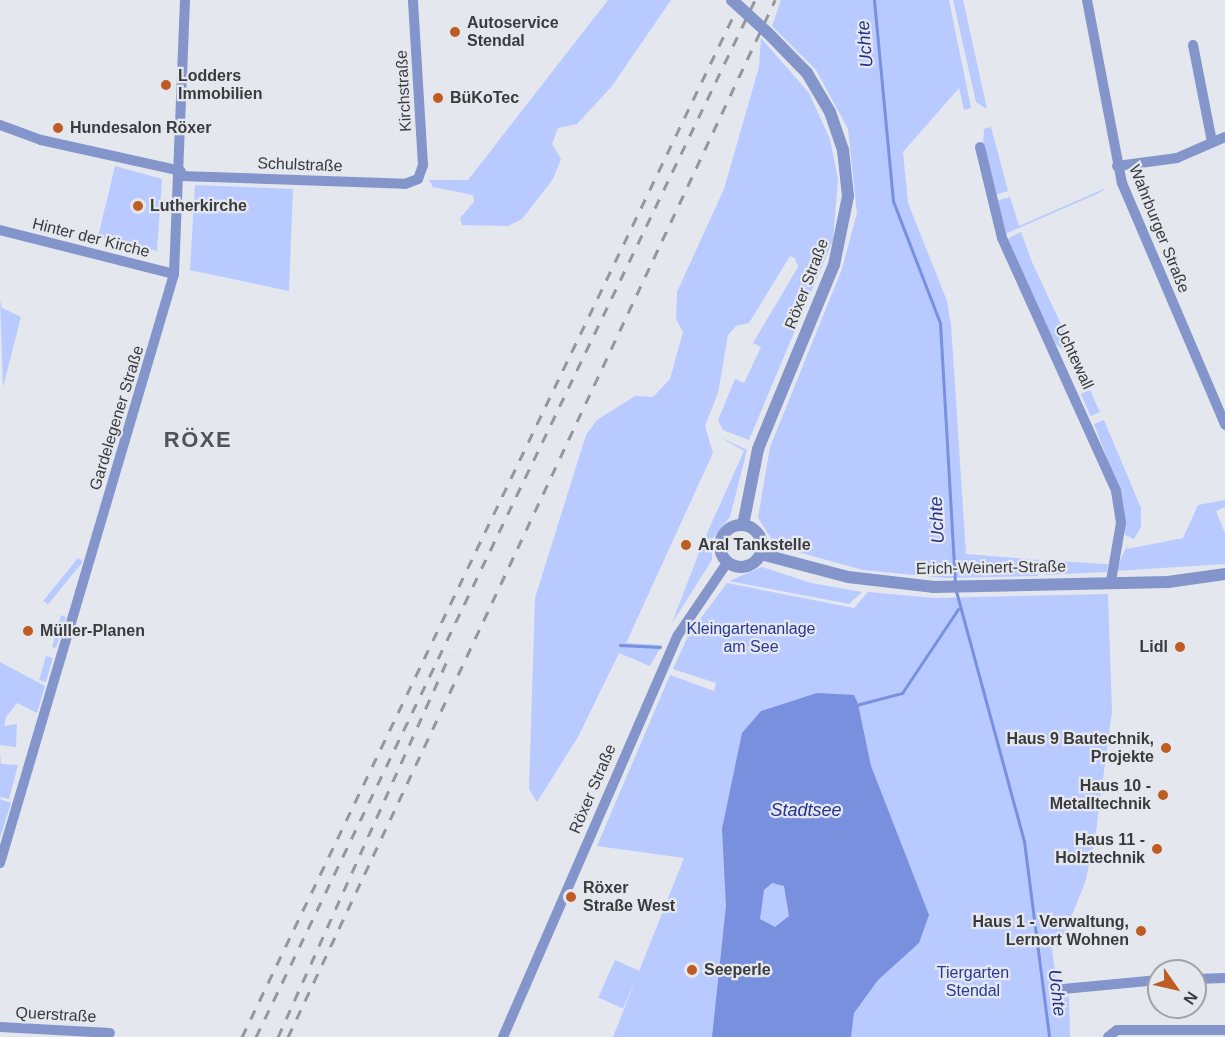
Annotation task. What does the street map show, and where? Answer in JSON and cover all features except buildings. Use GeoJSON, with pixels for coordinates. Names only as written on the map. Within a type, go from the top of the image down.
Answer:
{"type":"FeatureCollection","features":[{"type":"Feature","properties":{"kind":"street","name":"Gardelegener Straße"},"geometry":{"type":"LineString","coordinates":[[0,863],[174,274],[181,173],[185,0]]}},
{"type":"Feature","properties":{"kind":"street","name":"Kirchstraße"},"geometry":{"type":"LineString","coordinates":[[413,0],[423,165],[417,179]]}},
{"type":"Feature","properties":{"kind":"street","name":"Röxer Straße"},"geometry":{"type":"LineString","coordinates":[[732,0],[800,65],[827,105],[843,150],[848,196],[834,265],[758,449],[743,525]]}},
{"type":"Feature","properties":{"kind":"street","name":"Wahrburger Straße"},"geometry":{"type":"LineString","coordinates":[[1087,0],[1117,166],[1225,425]]}},
{"type":"Feature","properties":{"kind":"street"},"geometry":{"type":"LineString","coordinates":[[1192,45],[1212,142]]}},
{"type":"Feature","properties":{"kind":"street","name":"Schulstraße"},"geometry":{"type":"LineString","coordinates":[[0,125],[42,140],[181,173],[405,184],[417,179]]}},
{"type":"Feature","properties":{"kind":"street"},"geometry":{"type":"LineString","coordinates":[[1117,166],[1177,158],[1225,137]]}},
{"type":"Feature","properties":{"kind":"street","name":"Uchtewall"},"geometry":{"type":"LineString","coordinates":[[980,147],[1002,238],[1116,491],[1121,523],[1111,581]]}},
{"type":"Feature","properties":{"kind":"street","name":"Hinter der Kirche"},"geometry":{"type":"LineString","coordinates":[[0,230],[174,274]]}},
{"type":"Feature","properties":{"kind":"street"},"geometry":{"type":"LineString","coordinates":[[743,525],[759,535],[761,554],[747,567],[727,563],[721,538],[732,527],[743,525]]}},
{"type":"Feature","properties":{"kind":"street","name":"Erich-Weinert-Straße"},"geometry":{"type":"LineString","coordinates":[[761,554],[848,578],[949,587],[1225,574]]}},
{"type":"Feature","properties":{"kind":"street","name":"Röxer Straße"},"geometry":{"type":"LineString","coordinates":[[503,1037],[678,635],[727,563]]}},
{"type":"Feature","properties":{"kind":"street","name":"Gardelegener Straße"},"geometry":{"type":"LineString","coordinates":[[0,847],[8,834]]}},
{"type":"Feature","properties":{"kind":"street"},"geometry":{"type":"LineString","coordinates":[[1207,979],[1225,978]]}},
{"type":"Feature","properties":{"kind":"street"},"geometry":{"type":"LineString","coordinates":[[1063,989],[1147,981]]}},
{"type":"Feature","properties":{"kind":"street","name":"Querstraße"},"geometry":{"type":"LineString","coordinates":[[0,1028],[110,1034]]}},
{"type":"Feature","properties":{"kind":"street"},"geometry":{"type":"LineString","coordinates":[[1108,1037],[1117,1030],[1225,1030]]}},
{"type":"Feature","properties":{"kind":"green space"},"geometry":{"type":"Polygon","coordinates":[[[608,0],[671,0],[612,86],[577,124],[558,128],[552,144],[561,159],[553,179],[522,219],[508,226],[462,225],[460,218],[474,202],[473,195],[433,187],[429,180],[468,180],[608,0]]]}},
{"type":"Feature","properties":{"kind":"green space"},"geometry":{"type":"Polygon","coordinates":[[[781,0],[949,0],[971,108],[964,110],[959,88],[903,152],[908,203],[947,301],[951,325],[966,554],[1039,560],[1038,576],[945,578],[863,570],[776,546],[758,518],[770,447],[842,269],[857,213],[848,129],[816,70],[772,26],[781,0]]]}},
{"type":"Feature","properties":{"kind":"green space"},"geometry":{"type":"Polygon","coordinates":[[[953,0],[963,0],[987,109],[976,102],[953,0]]]}},
{"type":"Feature","properties":{"kind":"green space"},"geometry":{"type":"Polygon","coordinates":[[[761,38],[809,93],[830,139],[838,179],[833,240],[749,440],[723,430],[718,420],[735,379],[744,383],[761,347],[753,343],[798,267],[795,258],[790,256],[749,323],[736,326],[728,335],[718,393],[705,426],[713,453],[626,643],[662,645],[650,666],[619,653],[578,737],[537,802],[529,789],[535,598],[586,435],[597,420],[635,396],[653,397],[670,379],[683,332],[676,319],[677,292],[724,189],[759,67],[761,38]]]}},
{"type":"Feature","properties":{"kind":"green space"},"geometry":{"type":"Polygon","coordinates":[[[991,127],[1008,191],[995,195],[983,145],[984,129],[991,127]]]}},
{"type":"Feature","properties":{"kind":"green space"},"geometry":{"type":"Polygon","coordinates":[[[115,166],[162,179],[157,251],[98,237],[115,166]]]}},
{"type":"Feature","properties":{"kind":"green space"},"geometry":{"type":"Polygon","coordinates":[[[195,185],[293,189],[289,291],[190,270],[195,185]]]}},
{"type":"Feature","properties":{"kind":"green space"},"geometry":{"type":"Polygon","coordinates":[[[1106,188],[1005,234],[996,201],[1010,197],[1019,226],[1106,188]]]}},
{"type":"Feature","properties":{"kind":"green space"},"geometry":{"type":"Polygon","coordinates":[[[1021,232],[1032,262],[1073,350],[1064,351],[1055,343],[1007,239],[1021,232]]]}},
{"type":"Feature","properties":{"kind":"green space"},"geometry":{"type":"Polygon","coordinates":[[[0,300],[2,308],[21,317],[3,387],[0,300]]]}},
{"type":"Feature","properties":{"kind":"green space"},"geometry":{"type":"Polygon","coordinates":[[[1090,390],[1100,412],[1091,416],[1081,394],[1090,390]]]}},
{"type":"Feature","properties":{"kind":"green space"},"geometry":{"type":"Polygon","coordinates":[[[1104,420],[1141,508],[1141,527],[1134,539],[1125,535],[1122,498],[1094,424],[1104,420]]]}},
{"type":"Feature","properties":{"kind":"green space"},"geometry":{"type":"Polygon","coordinates":[[[720,437],[747,450],[730,517],[713,538],[704,540],[744,451],[720,437]]]}},
{"type":"Feature","properties":{"kind":"green space"},"geometry":{"type":"Polygon","coordinates":[[[1225,500],[1225,507],[1216,511],[1225,533],[1225,564],[1115,571],[1128,544],[1127,549],[1183,538],[1198,505],[1225,500]]]}},
{"type":"Feature","properties":{"kind":"green space"},"geometry":{"type":"Polygon","coordinates":[[[712,547],[712,560],[672,623],[700,550],[712,547]]]}},
{"type":"Feature","properties":{"kind":"green space"},"geometry":{"type":"Polygon","coordinates":[[[78,558],[83,562],[48,605],[43,601],[78,558]]]}},
{"type":"Feature","properties":{"kind":"green space"},"geometry":{"type":"Polygon","coordinates":[[[1045,560],[1108,564],[1107,572],[1044,575],[1045,560]]]}},
{"type":"Feature","properties":{"kind":"green space"},"geometry":{"type":"Polygon","coordinates":[[[762,567],[811,583],[862,592],[849,604],[729,581],[762,567]]]}},
{"type":"Feature","properties":{"kind":"green space"},"geometry":{"type":"Polygon","coordinates":[[[727,583],[854,608],[868,592],[934,598],[1108,594],[1112,712],[1095,839],[1085,883],[1059,947],[1052,947],[1058,998],[1069,996],[1070,1037],[613,1037],[684,858],[597,846],[670,675],[714,691],[716,683],[673,669],[689,634],[727,583]]]}},
{"type":"Feature","properties":{"kind":"green space"},"geometry":{"type":"Polygon","coordinates":[[[61,615],[66,617],[56,648],[52,647],[61,615]]]}},
{"type":"Feature","properties":{"kind":"green space"},"geometry":{"type":"Polygon","coordinates":[[[46,656],[53,658],[46,682],[39,680],[46,656]]]}},
{"type":"Feature","properties":{"kind":"green space"},"geometry":{"type":"Polygon","coordinates":[[[0,662],[45,686],[37,713],[17,703],[6,717],[4,726],[17,724],[16,747],[0,745],[0,662]]]}},
{"type":"Feature","properties":{"kind":"green space"},"geometry":{"type":"Polygon","coordinates":[[[0,754],[1,764],[18,765],[9,799],[0,797],[0,754]]]}},
{"type":"Feature","properties":{"kind":"green space"},"geometry":{"type":"Polygon","coordinates":[[[0,799],[11,803],[0,838],[0,799]]]}},
{"type":"Feature","properties":{"kind":"green space"},"geometry":{"type":"Polygon","coordinates":[[[615,960],[640,971],[623,1008],[598,997],[615,960]]]}},
{"type":"Feature","properties":{"kind":"water","name":"Stadtsee"},"geometry":{"type":"Polygon","coordinates":[[[817,693],[854,695],[871,766],[929,915],[919,943],[878,980],[854,1013],[851,1037],[712,1037],[726,906],[722,829],[742,733],[761,711],[817,693]],[[772,883],[764,890],[760,919],[775,927],[789,916],[784,886],[772,883]]]}},
{"type":"Feature","properties":{"kind":"waterway","name":"Uchte"},"geometry":{"type":"LineString","coordinates":[[874,0],[893,201],[940,323],[955,585]]}},
{"type":"Feature","properties":{"kind":"waterway","name":"Uchte"},"geometry":{"type":"LineString","coordinates":[[956,591],[1024,841],[1049,1037]]}},
{"type":"Feature","properties":{"kind":"waterway"},"geometry":{"type":"LineString","coordinates":[[856,705],[902,693],[958,609]]}},
{"type":"Feature","properties":{"kind":"waterway"},"geometry":{"type":"LineString","coordinates":[[620,645],[660,647]]}},
{"type":"Feature","properties":{"kind":"railway"},"geometry":{"type":"LineString","coordinates":[[242,1037],[741,0]]}},
{"type":"Feature","properties":{"kind":"railway"},"geometry":{"type":"LineString","coordinates":[[256,1037],[755,0]]}},
{"type":"Feature","properties":{"kind":"railway"},"geometry":{"type":"LineString","coordinates":[[288,1037],[775,0]]}},
{"type":"Feature","properties":{"kind":"railway"},"geometry":{"type":"LineString","coordinates":[[278,1037],[450,654]]}},
{"type":"Feature","properties":{"kind":"place","name":"Autoservice Stendal"},"geometry":{"type":"Point","coordinates":[455,32]}},
{"type":"Feature","properties":{"kind":"place","name":"Lodders Immobilien"},"geometry":{"type":"Point","coordinates":[166,85]}},
{"type":"Feature","properties":{"kind":"place","name":"BüKoTec"},"geometry":{"type":"Point","coordinates":[438,98]}},
{"type":"Feature","properties":{"kind":"place","name":"Hundesalon Röxer"},"geometry":{"type":"Point","coordinates":[58,128]}},
{"type":"Feature","properties":{"kind":"place","name":"Lutherkirche"},"geometry":{"type":"Point","coordinates":[138,206]}},
{"type":"Feature","properties":{"kind":"place","name":"Aral Tankstelle"},"geometry":{"type":"Point","coordinates":[686,545]}},
{"type":"Feature","properties":{"kind":"place","name":"Müller-Planen"},"geometry":{"type":"Point","coordinates":[28,631]}},
{"type":"Feature","properties":{"kind":"place","name":"Lidl"},"geometry":{"type":"Point","coordinates":[1180,647]}},
{"type":"Feature","properties":{"kind":"place","name":"Haus 9 Bautechnik, Projekte"},"geometry":{"type":"Point","coordinates":[1166,748]}},
{"type":"Feature","properties":{"kind":"place","name":"Haus 10 - Metalltechnik"},"geometry":{"type":"Point","coordinates":[1163,795]}},
{"type":"Feature","properties":{"kind":"place","name":"Haus 11 - Holztechnik"},"geometry":{"type":"Point","coordinates":[1157,849]}},
{"type":"Feature","properties":{"kind":"place","name":"Röxer Straße West"},"geometry":{"type":"Point","coordinates":[571,897]}},
{"type":"Feature","properties":{"kind":"place","name":"Haus 1 - Verwaltung, Lernort Wohnen"},"geometry":{"type":"Point","coordinates":[1141,931]}},
{"type":"Feature","properties":{"kind":"place","name":"Seeperle"},"geometry":{"type":"Point","coordinates":[692,970]}},
{"type":"Feature","properties":{"kind":"district","name":"RÖXE"},"geometry":{"type":"Point","coordinates":[198,440]}},
{"type":"Feature","properties":{"kind":"park label","name":"Kleingartenanlage am See"},"geometry":{"type":"Point","coordinates":[751,638]}},
{"type":"Feature","properties":{"kind":"park label","name":"Tiergarten Stendal"},"geometry":{"type":"Point","coordinates":[973,982]}}]}
